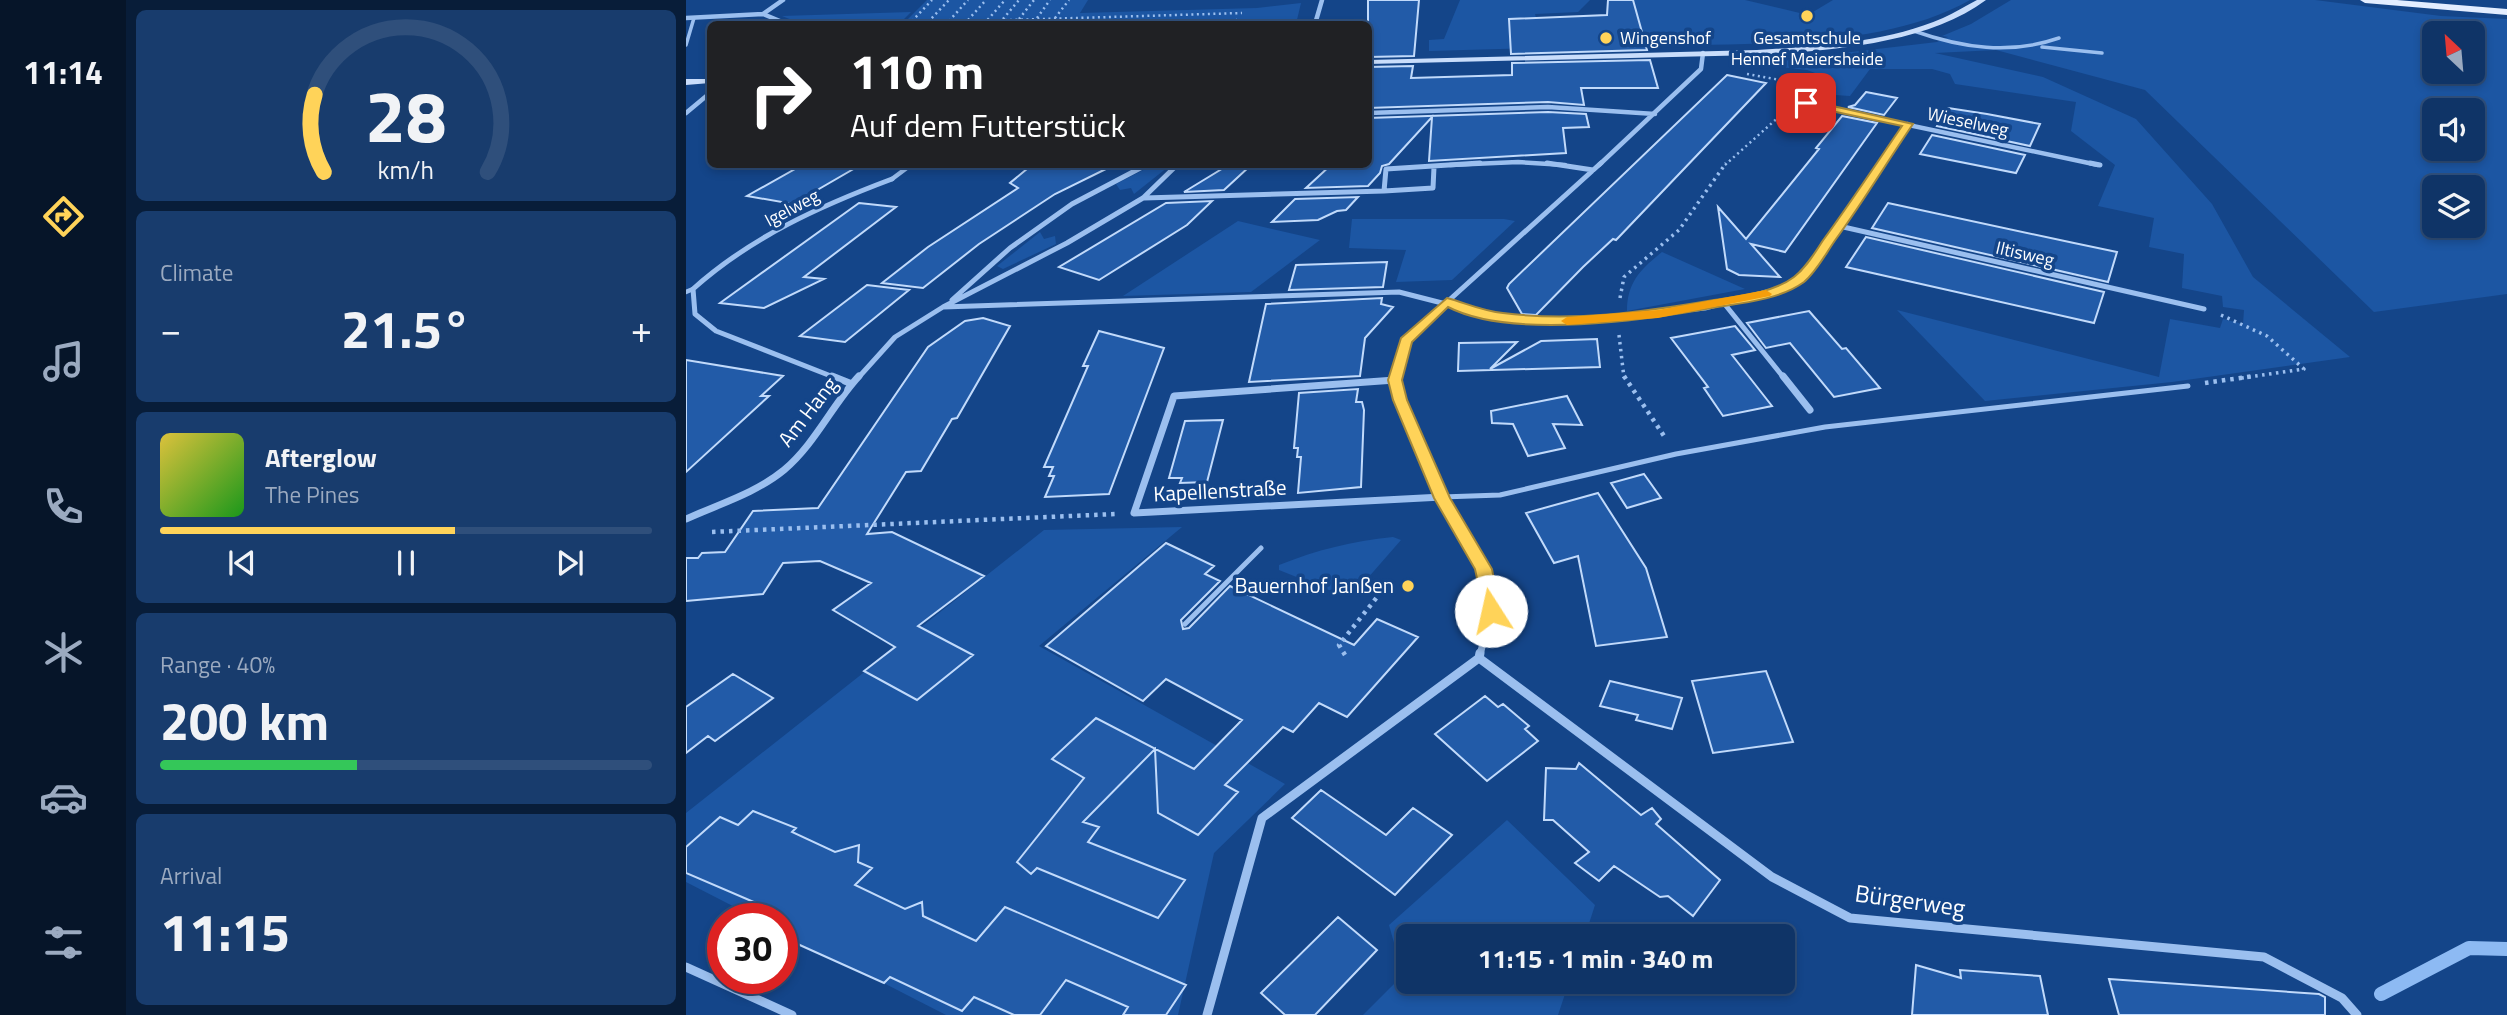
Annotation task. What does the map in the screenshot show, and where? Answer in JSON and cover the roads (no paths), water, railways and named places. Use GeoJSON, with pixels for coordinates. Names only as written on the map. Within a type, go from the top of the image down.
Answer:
{"type":"FeatureCollection","features":[{"type":"Feature","properties":{"kind":"main road"},"geometry":{"type":"LineString","coordinates":[[1372,62],[1703,53],[1817,47],[1914,31],[1951,19],[1982,0]]}},
{"type":"Feature","properties":{"kind":"main road"},"geometry":{"type":"LineString","coordinates":[[2365,0],[2507,12]]}},
{"type":"Feature","properties":{"kind":"main road"},"geometry":{"type":"LineString","coordinates":[[2481,0],[2507,2]]}},
{"type":"Feature","properties":{"kind":"main road"},"geometry":{"type":"LineString","coordinates":[[686,82],[707,81]]}},
{"type":"Feature","properties":{"kind":"street"},"geometry":{"type":"LineString","coordinates":[[763,14],[783,0]]}},
{"type":"Feature","properties":{"kind":"street"},"geometry":{"type":"LineString","coordinates":[[1316,21],[1322,0]]}},
{"type":"Feature","properties":{"kind":"street"},"geometry":{"type":"LineString","coordinates":[[686,18],[763,14],[780,21]]}},
{"type":"Feature","properties":{"kind":"street"},"geometry":{"type":"LineString","coordinates":[[1207,1015],[1262,818],[1479,658],[1491,611],[1483,569],[1442,498],[1400,400],[1395,380],[1405,341],[1655,114],[1700,69],[1703,53]]}},
{"type":"Feature","properties":{"kind":"street"},"geometry":{"type":"LineString","coordinates":[[686,113],[707,96]]}},
{"type":"Feature","properties":{"kind":"street","name":"Wieselweg"},"geometry":{"type":"LineString","coordinates":[[1790,100],[2100,164]]}},
{"type":"Feature","properties":{"kind":"street"},"geometry":{"type":"LineString","coordinates":[[1372,113],[1567,107],[1616,108],[1655,114]]}},
{"type":"Feature","properties":{"kind":"street"},"geometry":{"type":"LineString","coordinates":[[943,307],[1399,292],[1447,302],[1464,310],[1516,319],[1617,319],[1761,295],[1796,282],[1806,274],[1908,124]]}},
{"type":"Feature","properties":{"kind":"street"},"geometry":{"type":"LineString","coordinates":[[1384,191],[1386,169],[1565,162],[1593,170]]}},
{"type":"Feature","properties":{"kind":"street"},"geometry":{"type":"LineString","coordinates":[[1143,198],[1433,188],[1434,167]]}},
{"type":"Feature","properties":{"kind":"street","name":"Am Hang"},"geometry":{"type":"LineString","coordinates":[[943,307],[1010,248],[1072,204],[1140,168]]}},
{"type":"Feature","properties":{"kind":"street","name":"Am Hang"},"geometry":{"type":"LineString","coordinates":[[686,519],[760,486],[785,469],[817,433],[852,384],[895,337],[943,307],[1067,243],[1143,198],[1174,168]]}},
{"type":"Feature","properties":{"kind":"street","name":"Igelweg"},"geometry":{"type":"LineString","coordinates":[[693,289],[714,268],[761,240],[840,198],[892,179]]}},
{"type":"Feature","properties":{"kind":"street","name":"Iltisweg"},"geometry":{"type":"LineString","coordinates":[[1839,226],[2204,309]]}},
{"type":"Feature","properties":{"kind":"street"},"geometry":{"type":"LineString","coordinates":[[693,289],[695,314],[716,331],[852,384]]}},
{"type":"Feature","properties":{"kind":"street"},"geometry":{"type":"LineString","coordinates":[[1723,302],[1810,410]]}},
{"type":"Feature","properties":{"kind":"street","name":"Kapellenstraße"},"geometry":{"type":"LineString","coordinates":[[1395,380],[1174,396],[1134,513],[1442,498]]}},
{"type":"Feature","properties":{"kind":"street","name":"Bürgerweg"},"geometry":{"type":"LineString","coordinates":[[1479,658],[1772,877],[1850,918],[2264,957],[2343,998],[2357,1015]]}},
{"type":"Feature","properties":{"kind":"street"},"geometry":{"type":"LineString","coordinates":[[686,967],[792,1015]]}},
{"type":"Feature","properties":{"kind":"lane"},"geometry":{"type":"LineString","coordinates":[[686,45],[694,18]]}},
{"type":"Feature","properties":{"kind":"lane"},"geometry":{"type":"LineString","coordinates":[[1914,31],[1980,46],[2039,47],[2102,53]]}},
{"type":"Feature","properties":{"kind":"lane"},"geometry":{"type":"LineString","coordinates":[[2039,47],[2059,38]]}},
{"type":"Feature","properties":{"kind":"lane","name":"Igelweg"},"geometry":{"type":"LineString","coordinates":[[892,179],[907,168]]}},
{"type":"Feature","properties":{"kind":"lane","name":"Igelweg"},"geometry":{"type":"LineString","coordinates":[[686,292],[693,289]]}},
{"type":"Feature","properties":{"kind":"lane"},"geometry":{"type":"LineString","coordinates":[[1442,498],[1500,495],[1676,454],[1825,427],[2188,386]]}},
{"type":"Feature","properties":{"kind":"lane"},"geometry":{"type":"LineString","coordinates":[[1185,624],[1261,548]]}},
{"type":"Feature","properties":{"kind":"waterway"},"geometry":{"type":"LineString","coordinates":[[2381,994],[2469,948],[2507,949]]}},
{"type":"Feature","properties":{"kind":"place","name":"Gesamtschule Hennef Meiersheide"},"geometry":{"type":"Point","coordinates":[1807,16]}},
{"type":"Feature","properties":{"kind":"place","name":"Wingenshof"},"geometry":{"type":"Point","coordinates":[1606,38]}},
{"type":"Feature","properties":{"kind":"place","name":"Bauernhof Janßen"},"geometry":{"type":"Point","coordinates":[1408,586]}}]}
